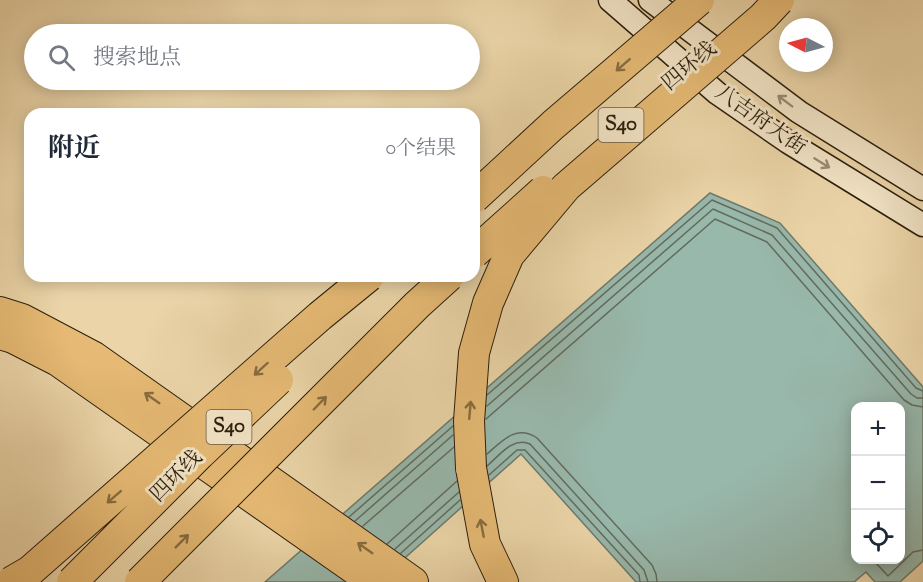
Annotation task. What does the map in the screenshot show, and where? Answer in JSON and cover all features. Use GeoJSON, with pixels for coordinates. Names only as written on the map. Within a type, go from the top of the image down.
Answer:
{"type":"FeatureCollection","features":[{"type":"Feature","properties":{"kind":"highway","name":"S40"},"geometry":{"type":"LineString","coordinates":[[480,192],[553,125],[699,0]]}},
{"type":"Feature","properties":{"kind":"highway","name":"四环线"},"geometry":{"type":"LineString","coordinates":[[480,248],[557,178],[771,0]]}},
{"type":"Feature","properties":{"kind":"highway"},"geometry":{"type":"LineString","coordinates":[[503,582],[485,544],[471,468],[469,421],[474,353],[488,303],[509,255],[566,187],[763,17],[779,0]]}},
{"type":"Feature","properties":{"kind":"highway"},"geometry":{"type":"LineString","coordinates":[[480,185],[553,125]]}},
{"type":"Feature","properties":{"kind":"highway"},"geometry":{"type":"LineString","coordinates":[[11,582],[30,571],[362,282]]}},
{"type":"Feature","properties":{"kind":"highway","name":"四环线"},"geometry":{"type":"LineString","coordinates":[[72,582],[200,454],[384,282]]}},
{"type":"Feature","properties":{"kind":"highway","name":"S40"},"geometry":{"type":"LineString","coordinates":[[140,582],[442,282]]}},
{"type":"Feature","properties":{"kind":"highway"},"geometry":{"type":"LineString","coordinates":[[0,312],[22,319],[93,357],[295,513],[373,582]]}},
{"type":"Feature","properties":{"kind":"highway"},"geometry":{"type":"LineString","coordinates":[[0,334],[58,361],[295,513],[412,582]]}},
{"type":"Feature","properties":{"kind":"main road","name":"八吉府大街"},"geometry":{"type":"LineString","coordinates":[[610,0],[717,93],[788,142],[923,225]]}},
{"type":"Feature","properties":{"kind":"main road","name":"八吉府大街"},"geometry":{"type":"LineString","coordinates":[[650,0],[800,112],[923,189]]}},
{"type":"Feature","properties":{"kind":"water"},"geometry":{"type":"Polygon","coordinates":[[[710,193],[780,223],[923,387],[923,561],[900,582],[875,582],[866,572],[854,582],[636,582],[521,454],[378,582],[265,582],[710,193]]]}}]}
